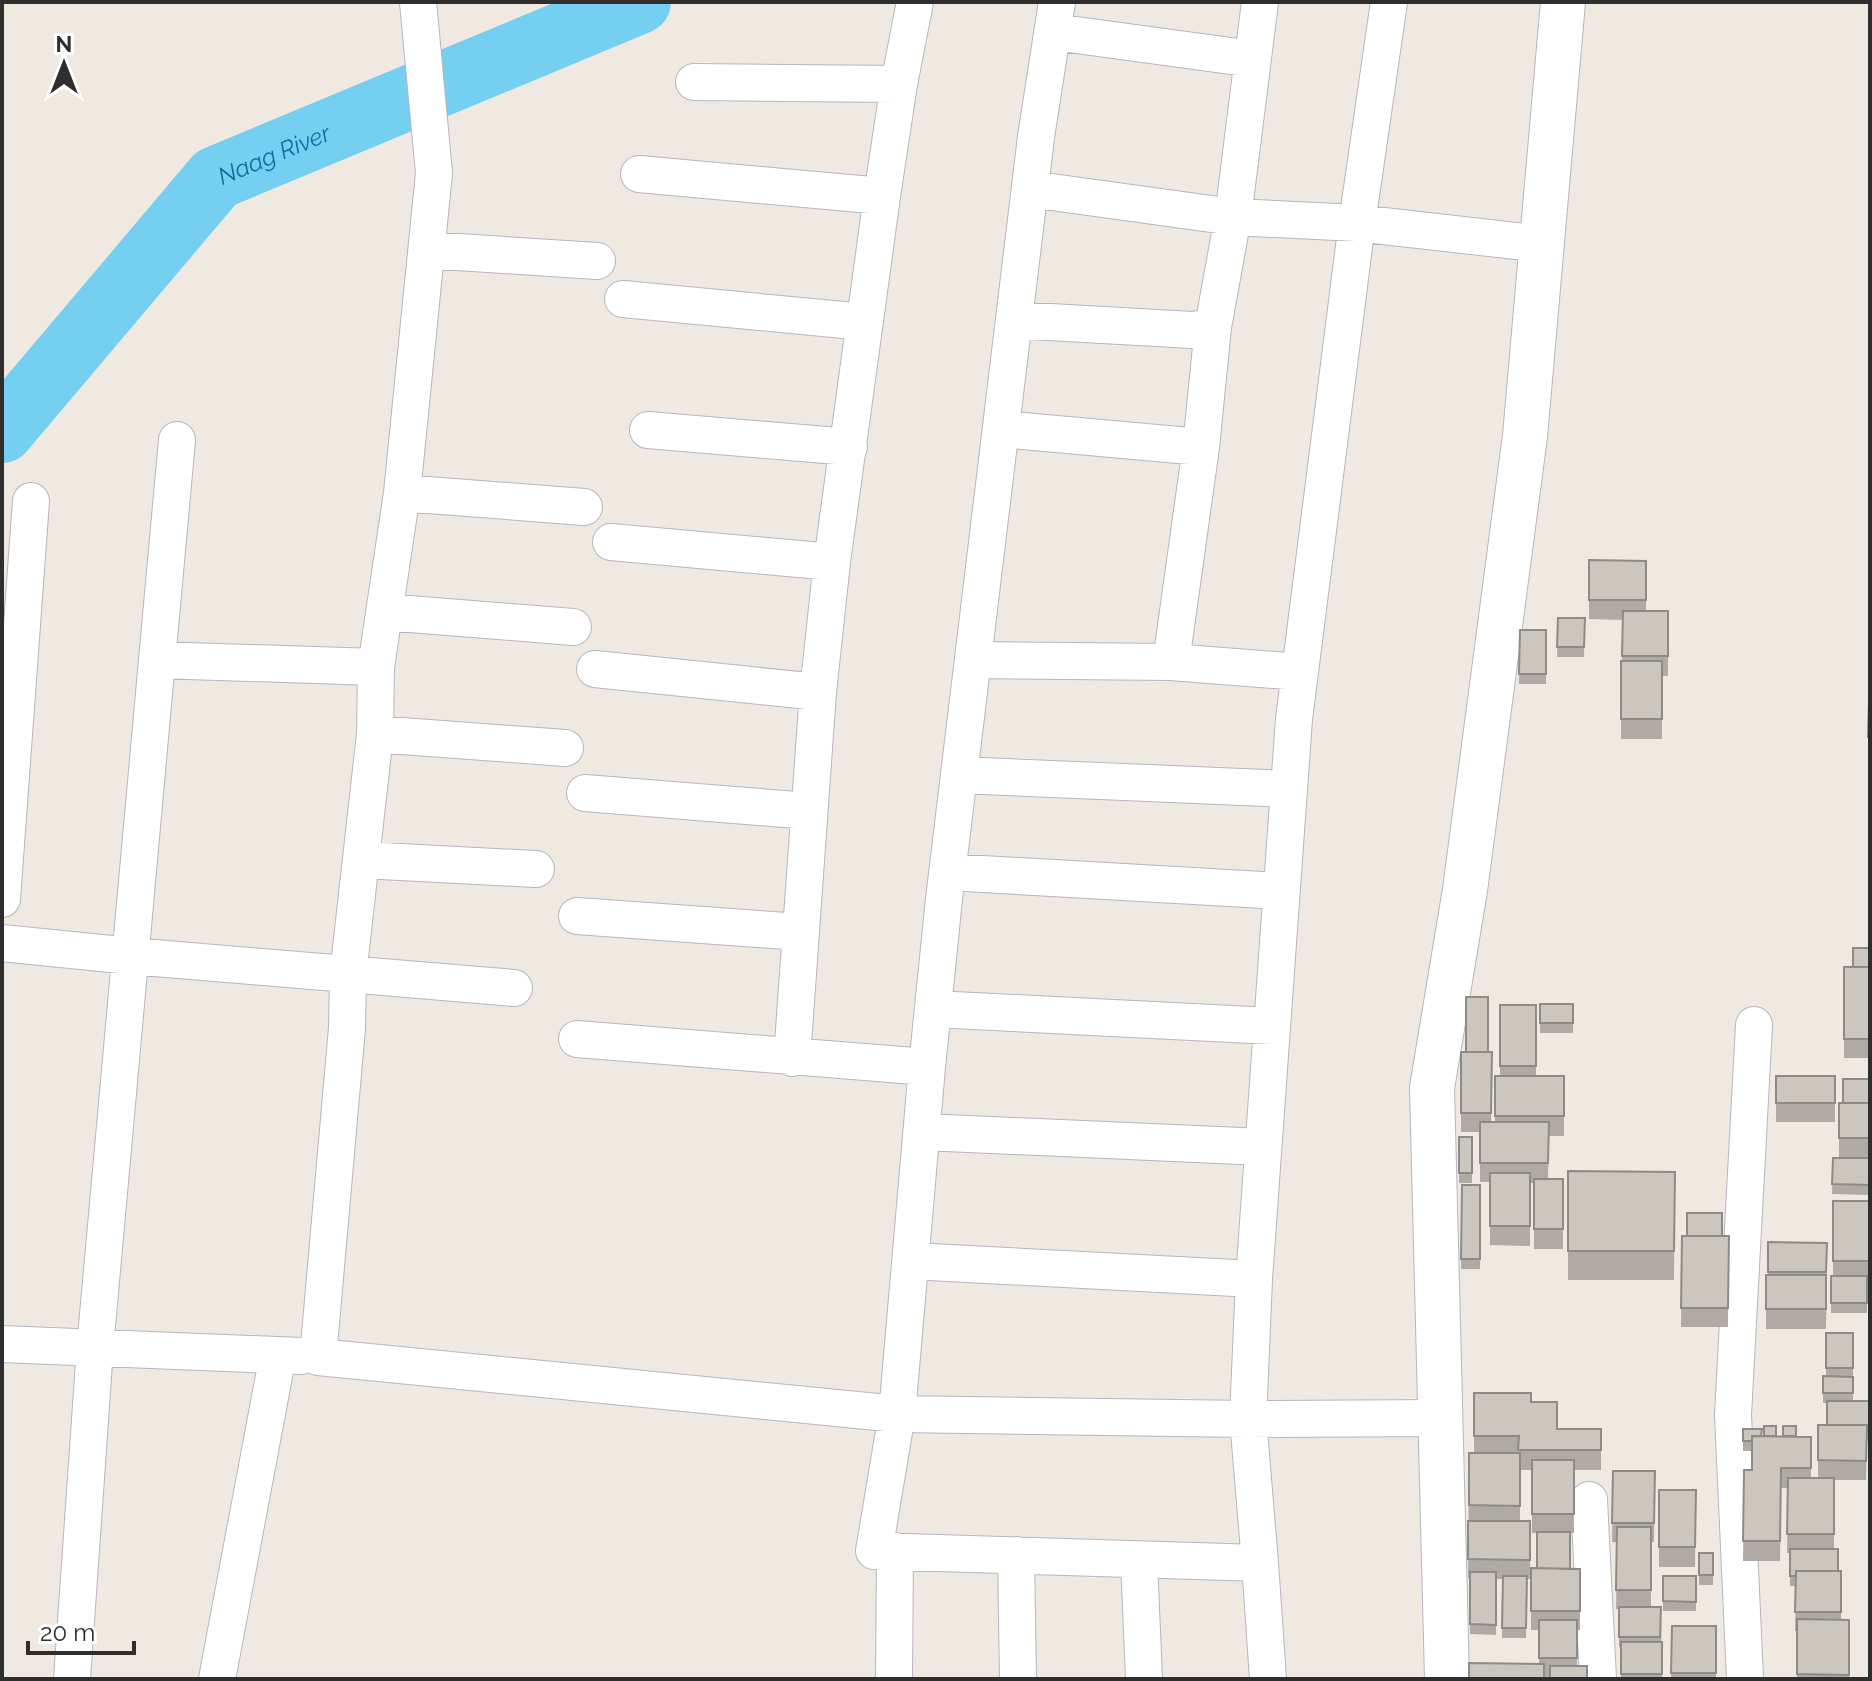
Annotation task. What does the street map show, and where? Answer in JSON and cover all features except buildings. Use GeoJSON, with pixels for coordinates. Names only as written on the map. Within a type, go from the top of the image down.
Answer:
{"type":"FeatureCollection","features":[{"type":"Feature","properties":{"kind":"street"},"geometry":{"type":"LineString","coordinates":[[318,1357],[347,1028],[348,975],[375,734],[376,667],[402,493],[434,173],[418,2]]}},
{"type":"Feature","properties":{"kind":"street"},"geometry":{"type":"LineString","coordinates":[[792,1058],[818,692],[832,562],[882,196],[915,2]]}},
{"type":"Feature","properties":{"kind":"street"},"geometry":{"type":"LineString","coordinates":[[1171,662],[1201,447],[1213,327],[1233,217],[1260,2]]}},
{"type":"Feature","properties":{"kind":"street"},"geometry":{"type":"LineString","coordinates":[[1268,1679],[1248,1419],[1263,1147],[1300,672],[1357,223],[1389,2]]}},
{"type":"Feature","properties":{"kind":"street"},"geometry":{"type":"LineString","coordinates":[[1447,1679],[1432,1088],[1465,890],[1523,451],[1563,2]]}},
{"type":"Feature","properties":{"kind":"street"},"geometry":{"type":"LineString","coordinates":[[1253,59],[1055,17],[1030,189],[948,872],[927,1067],[897,1414],[874,1551],[1260,1563]]}},
{"type":"Feature","properties":{"kind":"street"},"geometry":{"type":"LineString","coordinates":[[694,82],[899,84]]}},
{"type":"Feature","properties":{"kind":"street"},"geometry":{"type":"LineString","coordinates":[[639,174],[882,196]]}},
{"type":"Feature","properties":{"kind":"street"},"geometry":{"type":"LineString","coordinates":[[1030,189],[1233,217],[1357,223],[1542,244]]}},
{"type":"Feature","properties":{"kind":"street"},"geometry":{"type":"LineString","coordinates":[[427,250],[597,261]]}},
{"type":"Feature","properties":{"kind":"street"},"geometry":{"type":"LineString","coordinates":[[623,299],[865,322]]}},
{"type":"Feature","properties":{"kind":"street"},"geometry":{"type":"LineString","coordinates":[[1014,320],[1192,330],[1213,327]]}},
{"type":"Feature","properties":{"kind":"street"},"geometry":{"type":"LineString","coordinates":[[1001,429],[1201,447]]}},
{"type":"Feature","properties":{"kind":"street"},"geometry":{"type":"LineString","coordinates":[[648,430],[849,447]]}},
{"type":"Feature","properties":{"kind":"street"},"geometry":{"type":"LineString","coordinates":[[72,1679],[95,1348],[177,440]]}},
{"type":"Feature","properties":{"kind":"street"},"geometry":{"type":"LineString","coordinates":[[402,493],[584,507]]}},
{"type":"Feature","properties":{"kind":"street"},"geometry":{"type":"LineString","coordinates":[[2,899],[31,501]]}},
{"type":"Feature","properties":{"kind":"street"},"geometry":{"type":"LineString","coordinates":[[611,542],[832,562]]}},
{"type":"Feature","properties":{"kind":"street"},"geometry":{"type":"LineString","coordinates":[[385,612],[573,627]]}},
{"type":"Feature","properties":{"kind":"street"},"geometry":{"type":"LineString","coordinates":[[157,660],[376,667]]}},
{"type":"Feature","properties":{"kind":"street"},"geometry":{"type":"LineString","coordinates":[[973,660],[1171,662],[1300,672]]}},
{"type":"Feature","properties":{"kind":"street"},"geometry":{"type":"LineString","coordinates":[[595,669],[818,692]]}},
{"type":"Feature","properties":{"kind":"street"},"geometry":{"type":"LineString","coordinates":[[375,734],[565,748]]}},
{"type":"Feature","properties":{"kind":"street"},"geometry":{"type":"LineString","coordinates":[[959,775],[1289,789]]}},
{"type":"Feature","properties":{"kind":"street"},"geometry":{"type":"LineString","coordinates":[[585,793],[809,811]]}},
{"type":"Feature","properties":{"kind":"street"},"geometry":{"type":"LineString","coordinates":[[362,860],[536,869]]}},
{"type":"Feature","properties":{"kind":"street"},"geometry":{"type":"LineString","coordinates":[[948,872],[1282,891]]}},
{"type":"Feature","properties":{"kind":"street"},"geometry":{"type":"LineString","coordinates":[[577,916],[800,932]]}},
{"type":"Feature","properties":{"kind":"street"},"geometry":{"type":"LineString","coordinates":[[2,943],[514,988]]}},
{"type":"Feature","properties":{"kind":"street"},"geometry":{"type":"LineString","coordinates":[[934,1009],[1272,1026]]}},
{"type":"Feature","properties":{"kind":"street"},"geometry":{"type":"LineString","coordinates":[[1745,1679],[1733,1415],[1754,1025]]}},
{"type":"Feature","properties":{"kind":"street"},"geometry":{"type":"LineString","coordinates":[[577,1039],[927,1067]]}},
{"type":"Feature","properties":{"kind":"street"},"geometry":{"type":"LineString","coordinates":[[923,1132],[1263,1147]]}},
{"type":"Feature","properties":{"kind":"street"},"geometry":{"type":"LineString","coordinates":[[911,1261],[1254,1279]]}},
{"type":"Feature","properties":{"kind":"street"},"geometry":{"type":"LineString","coordinates":[[2,1344],[318,1357],[897,1414],[1248,1419],[1441,1418]]}},
{"type":"Feature","properties":{"kind":"street"},"geometry":{"type":"LineString","coordinates":[[217,1679],[278,1355]]}},
{"type":"Feature","properties":{"kind":"street"},"geometry":{"type":"LineString","coordinates":[[1589,1500],[1598,1679]]}},
{"type":"Feature","properties":{"kind":"street"},"geometry":{"type":"LineString","coordinates":[[894,1679],[895,1551]]}},
{"type":"Feature","properties":{"kind":"street"},"geometry":{"type":"LineString","coordinates":[[1016,1555],[1018,1679]]}},
{"type":"Feature","properties":{"kind":"street"},"geometry":{"type":"LineString","coordinates":[[1139,1560],[1144,1679]]}},
{"type":"Feature","properties":{"kind":"waterway","name":"Naag River"},"geometry":{"type":"LineString","coordinates":[[2,431],[216,178],[639,2]]}}]}
